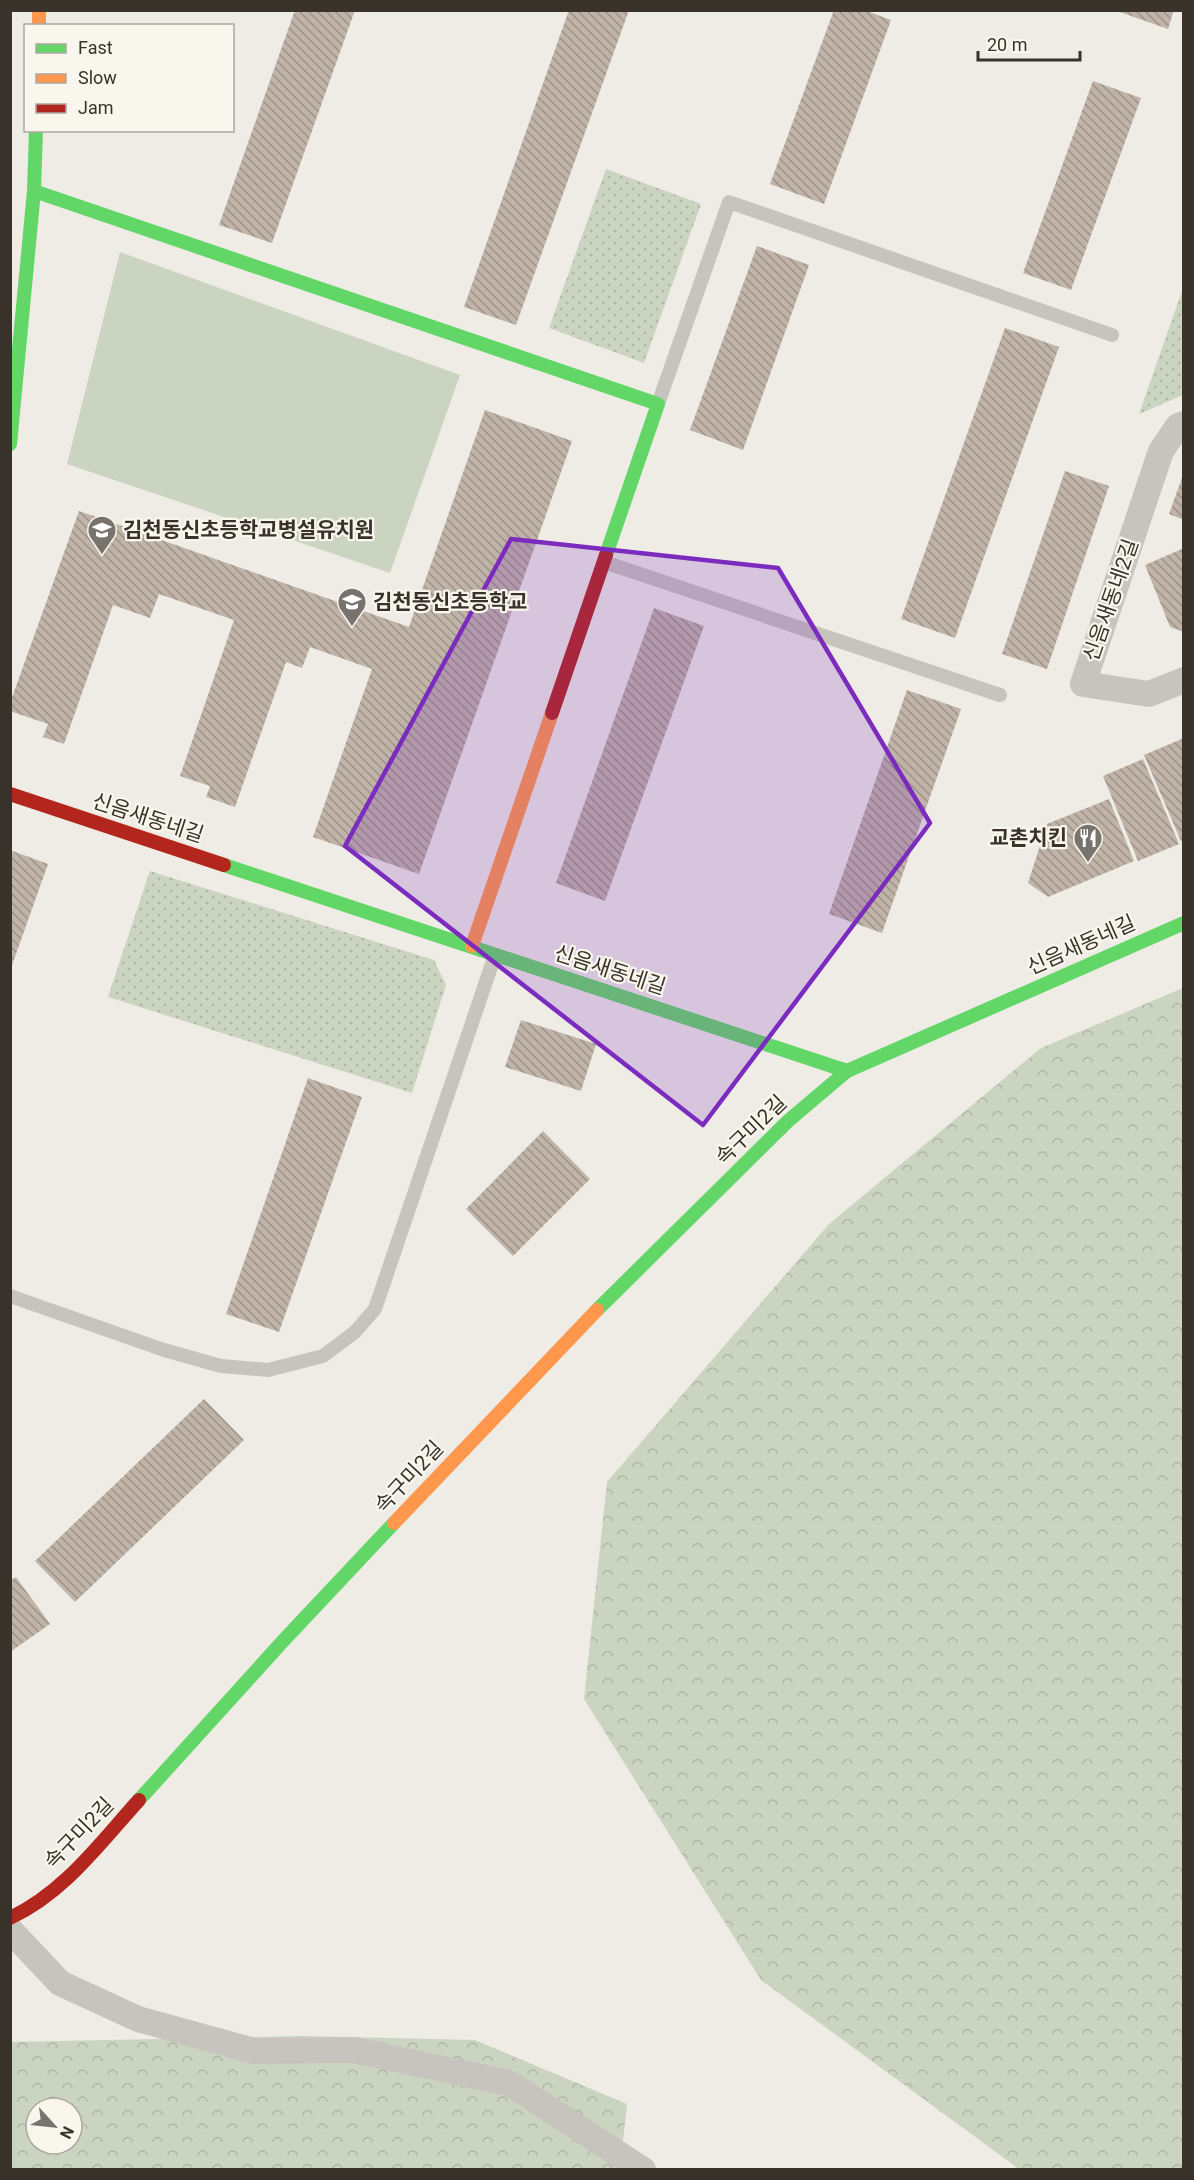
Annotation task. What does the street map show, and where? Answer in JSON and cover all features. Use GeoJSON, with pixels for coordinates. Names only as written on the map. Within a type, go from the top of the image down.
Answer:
{"type":"FeatureCollection","features":[{"type":"Feature","properties":{"kind":"street"},"geometry":{"type":"LineString","coordinates":[[10,444],[34,190],[36,132]]}},
{"type":"Feature","properties":{"kind":"street"},"geometry":{"type":"LineString","coordinates":[[34,190],[658,404],[472,946]]}},
{"type":"Feature","properties":{"kind":"street","name":"신음새동네2길"},"geometry":{"type":"LineString","coordinates":[[1184,424],[1178,426],[1161,451],[1083,684],[1149,694],[1184,680]]}},
{"type":"Feature","properties":{"kind":"street","name":"신음새동네길"},"geometry":{"type":"LineString","coordinates":[[10,794],[847,1071],[1184,923]]}},
{"type":"Feature","properties":{"kind":"street","name":"속구미2길"},"geometry":{"type":"LineString","coordinates":[[10,1918],[27,1910],[70,1876],[283,1641],[563,1344],[788,1121],[847,1071]]}},
{"type":"Feature","properties":{"kind":"street"},"geometry":{"type":"LineString","coordinates":[[10,1930],[60,1983],[138,2019],[254,2050],[354,2050],[509,2083],[643,2169]]}},
{"type":"Feature","properties":{"kind":"lane"},"geometry":{"type":"LineString","coordinates":[[658,404],[729,202],[1112,335]]}},
{"type":"Feature","properties":{"kind":"lane"},"geometry":{"type":"LineString","coordinates":[[603,562],[1000,694]]}},
{"type":"Feature","properties":{"kind":"lane"},"geometry":{"type":"LineString","coordinates":[[10,1296],[156,1347],[221,1366],[268,1370],[323,1356],[355,1332],[375,1309],[495,954]]}},
{"type":"Feature","properties":{"kind":"highlighted area"},"geometry":{"type":"Polygon","coordinates":[[[511,539],[778,568],[930,823],[703,1125],[345,846],[511,539]]]}},
{"type":"Feature","properties":{"kind":"green space"},"geometry":{"type":"Polygon","coordinates":[[[606,169],[701,204],[644,363],[549,328],[606,169]]]}},
{"type":"Feature","properties":{"kind":"green space"},"geometry":{"type":"Polygon","coordinates":[[[120,252],[460,375],[390,573],[67,464],[120,252]]]}},
{"type":"Feature","properties":{"kind":"green space"},"geometry":{"type":"Polygon","coordinates":[[[1183,288],[1183,395],[1139,414],[1183,288]]]}},
{"type":"Feature","properties":{"kind":"green space"},"geometry":{"type":"Polygon","coordinates":[[[150,871],[434,960],[446,985],[412,1093],[108,997],[150,871]]]}},
{"type":"Feature","properties":{"kind":"green space"},"geometry":{"type":"Polygon","coordinates":[[[1183,988],[1183,2169],[1016,2169],[1015,2166],[761,1980],[584,1699],[607,1482],[829,1224],[1041,1048],[1183,988]]]}},
{"type":"Feature","properties":{"kind":"green space"},"geometry":{"type":"Polygon","coordinates":[[[302,2036],[475,2040],[627,2104],[620,2169],[11,2169],[10,2042],[302,2036]]]}},
{"type":"Feature","properties":{"kind":"building"},"geometry":{"type":"Polygon","coordinates":[[[295,10],[355,10],[272,243],[219,225],[295,10]]]}},
{"type":"Feature","properties":{"kind":"building"},"geometry":{"type":"Polygon","coordinates":[[[569,10],[629,10],[516,325],[464,307],[569,10]]]}},
{"type":"Feature","properties":{"kind":"building"},"geometry":{"type":"Polygon","coordinates":[[[834,10],[864,10],[891,20],[824,204],[770,184],[834,10]]]}},
{"type":"Feature","properties":{"kind":"building"},"geometry":{"type":"Polygon","coordinates":[[[1114,10],[1174,10],[1168,29],[1114,10]]]}},
{"type":"Feature","properties":{"kind":"building"},"geometry":{"type":"Polygon","coordinates":[[[1093,81],[1141,98],[1071,290],[1023,273],[1093,81]]]}},
{"type":"Feature","properties":{"kind":"building"},"geometry":{"type":"Polygon","coordinates":[[[757,246],[809,265],[743,450],[690,430],[757,246]]]}},
{"type":"Feature","properties":{"kind":"building"},"geometry":{"type":"Polygon","coordinates":[[[1005,328],[1059,347],[955,638],[901,619],[1005,328]]]}},
{"type":"Feature","properties":{"kind":"building"},"geometry":{"type":"Polygon","coordinates":[[[485,410],[572,441],[419,874],[313,837],[372,669],[310,647],[302,668],[286,662],[235,807],[206,797],[210,786],[180,776],[234,620],[159,594],[150,618],[113,605],[64,744],[43,737],[48,724],[10,711],[10,703],[79,511],[409,627],[485,410]]]}},
{"type":"Feature","properties":{"kind":"building"},"geometry":{"type":"Polygon","coordinates":[[[1065,471],[1109,486],[1047,669],[1002,654],[1065,471]]]}},
{"type":"Feature","properties":{"kind":"building"},"geometry":{"type":"Polygon","coordinates":[[[1184,476],[1184,520],[1169,514],[1184,476]]]}},
{"type":"Feature","properties":{"kind":"building"},"geometry":{"type":"Polygon","coordinates":[[[1184,548],[1184,632],[1170,627],[1145,565],[1184,548]]]}},
{"type":"Feature","properties":{"kind":"building"},"geometry":{"type":"Polygon","coordinates":[[[654,608],[704,626],[605,901],[556,883],[654,608]]]}},
{"type":"Feature","properties":{"kind":"building"},"geometry":{"type":"Polygon","coordinates":[[[907,690],[961,709],[882,933],[829,914],[907,690]]]}},
{"type":"Feature","properties":{"kind":"building"},"geometry":{"type":"Polygon","coordinates":[[[1184,738],[1184,840],[1181,841],[1144,755],[1184,738]]]}},
{"type":"Feature","properties":{"kind":"building"},"geometry":{"type":"Polygon","coordinates":[[[1143,759],[1179,844],[1138,861],[1103,776],[1143,759]]]}},
{"type":"Feature","properties":{"kind":"building"},"geometry":{"type":"Polygon","coordinates":[[[1109,799],[1134,861],[1048,897],[1028,883],[1047,824],[1109,799]]]}},
{"type":"Feature","properties":{"kind":"building"},"geometry":{"type":"Polygon","coordinates":[[[10,850],[48,864],[11,968],[10,968],[10,850]]]}},
{"type":"Feature","properties":{"kind":"building"},"geometry":{"type":"Polygon","coordinates":[[[521,1020],[596,1044],[581,1091],[505,1067],[521,1020]]]}},
{"type":"Feature","properties":{"kind":"building"},"geometry":{"type":"Polygon","coordinates":[[[308,1078],[362,1097],[279,1332],[226,1314],[308,1078]]]}},
{"type":"Feature","properties":{"kind":"building"},"geometry":{"type":"Polygon","coordinates":[[[543,1131],[590,1179],[513,1256],[466,1209],[543,1131]]]}},
{"type":"Feature","properties":{"kind":"building"},"geometry":{"type":"Polygon","coordinates":[[[204,1399],[244,1440],[75,1602],[35,1561],[204,1399]]]}},
{"type":"Feature","properties":{"kind":"building"},"geometry":{"type":"Polygon","coordinates":[[[16,1577],[50,1624],[10,1652],[10,1581],[16,1577]]]}},
{"type":"Feature","properties":{"kind":"traffic: fast"},"geometry":{"type":"LineString","coordinates":[[10,444],[34,191],[36,132]]}},
{"type":"Feature","properties":{"kind":"traffic: fast"},"geometry":{"type":"LineString","coordinates":[[34,191],[658,404],[606,555]]}},
{"type":"Feature","properties":{"kind":"traffic: fast"},"geometry":{"type":"LineString","coordinates":[[224,865],[847,1071]]}},
{"type":"Feature","properties":{"kind":"traffic: fast"},"geometry":{"type":"LineString","coordinates":[[597,1310],[788,1121],[847,1071],[1184,923]]}},
{"type":"Feature","properties":{"kind":"traffic: fast"},"geometry":{"type":"LineString","coordinates":[[139,1800],[394,1523]]}},
{"type":"Feature","properties":{"kind":"traffic: slow"},"geometry":{"type":"LineString","coordinates":[[39,10],[39,24]]}},
{"type":"Feature","properties":{"kind":"traffic: slow"},"geometry":{"type":"LineString","coordinates":[[472,946],[552,713]]}},
{"type":"Feature","properties":{"kind":"traffic: slow"},"geometry":{"type":"LineString","coordinates":[[394,1523],[597,1310]]}},
{"type":"Feature","properties":{"kind":"traffic: jam"},"geometry":{"type":"LineString","coordinates":[[552,713],[606,555]]}},
{"type":"Feature","properties":{"kind":"traffic: jam"},"geometry":{"type":"LineString","coordinates":[[10,794],[224,865]]}},
{"type":"Feature","properties":{"kind":"traffic: jam"},"geometry":{"type":"LineString","coordinates":[[10,1918],[29,1908],[64,1881],[139,1800]]}},
{"type":"Feature","properties":{"kind":"place","name":"김천동신초등학교병설유치원"},"geometry":{"type":"Point","coordinates":[102,556]}},
{"type":"Feature","properties":{"kind":"place","name":"김천동신초등학교"},"geometry":{"type":"Point","coordinates":[352,628]}},
{"type":"Feature","properties":{"kind":"place","name":"교촌치킨"},"geometry":{"type":"Point","coordinates":[1088,864]}}]}
